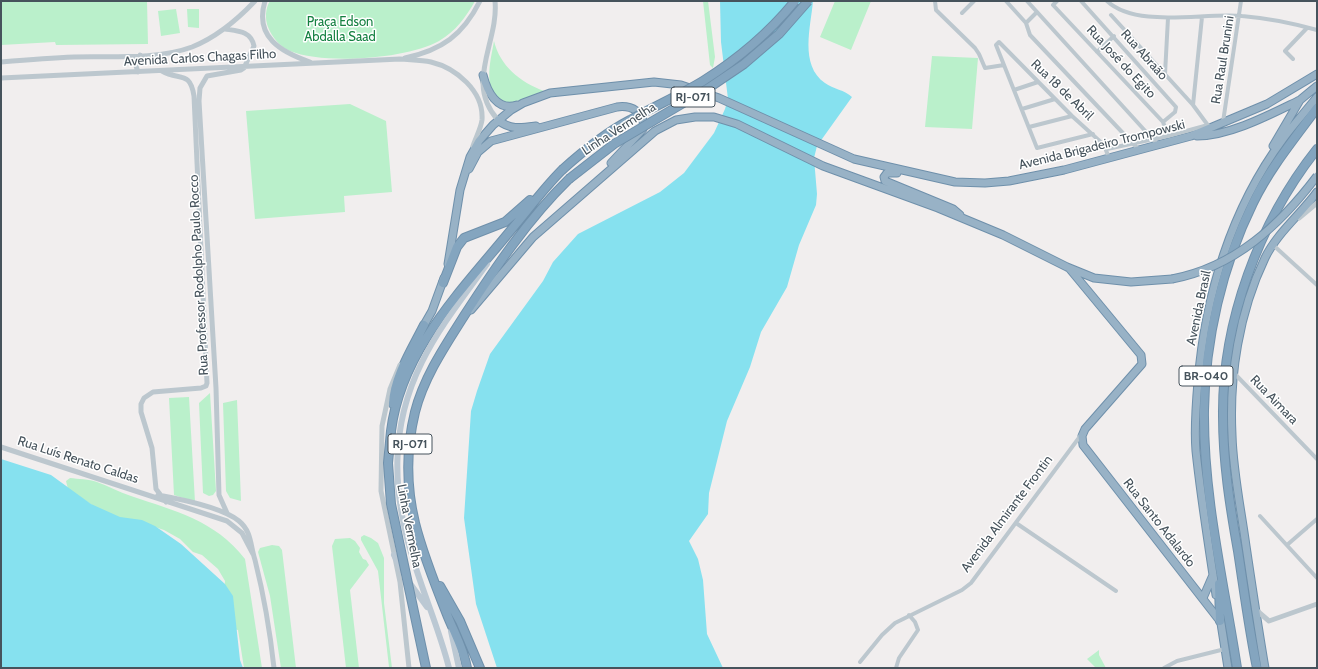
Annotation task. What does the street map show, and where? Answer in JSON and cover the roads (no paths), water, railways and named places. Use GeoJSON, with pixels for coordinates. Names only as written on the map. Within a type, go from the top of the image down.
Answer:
{"type":"FeatureCollection","features":[{"type":"Feature","properties":{"kind":"highway","name":"Linha Vermelha"},"geometry":{"type":"LineString","coordinates":[[426,668],[391,504],[388,463],[391,429],[398,399],[406,377],[431,330],[472,275],[511,230],[546,186],[576,157],[611,131],[702,81],[738,57],[772,27],[795,1]]}},
{"type":"Feature","properties":{"kind":"highway","name":"Linha Vermelha"},"geometry":{"type":"LineString","coordinates":[[467,668],[462,648],[448,618],[430,571],[411,506],[408,468],[409,450],[415,412],[421,393],[438,358],[490,277],[537,214],[568,179],[614,144],[707,89],[744,64],[779,34],[808,1]]}},
{"type":"Feature","properties":{"kind":"highway","name":"Avenida Brigadeiro Trompowski"},"geometry":{"type":"LineString","coordinates":[[424,325],[432,311],[443,283],[463,182],[470,157],[482,135],[498,120],[523,102],[559,92],[654,82],[681,84],[719,98],[854,159],[955,182],[997,182],[1064,170],[1191,136],[1209,126],[1223,123],[1267,104],[1317,74]]}},
{"type":"Feature","properties":{"kind":"highway"},"geometry":{"type":"LineString","coordinates":[[483,75],[489,92],[499,103],[509,106],[523,102]]}},
{"type":"Feature","properties":{"kind":"highway"},"geometry":{"type":"LineString","coordinates":[[1191,136],[1212,134],[1272,114],[1300,100],[1317,86]]}},
{"type":"Feature","properties":{"kind":"highway","name":"Avenida Brasil"},"geometry":{"type":"LineString","coordinates":[[1228,668],[1213,575],[1196,450],[1196,412],[1200,359],[1214,284],[1229,238],[1266,165],[1282,140],[1317,97]]}},
{"type":"Feature","properties":{"kind":"highway"},"geometry":{"type":"LineString","coordinates":[[1266,165],[1278,136],[1300,100]]}},
{"type":"Feature","properties":{"kind":"highway"},"geometry":{"type":"LineString","coordinates":[[463,182],[478,152],[486,144],[560,122],[624,106],[635,110],[642,116],[644,123],[641,133],[620,152],[597,180]]}},
{"type":"Feature","properties":{"kind":"highway","name":"Avenida Brasil"},"geometry":{"type":"LineString","coordinates":[[1237,668],[1218,553],[1206,458],[1204,410],[1208,359],[1223,282],[1236,244],[1256,198],[1290,142],[1317,108]]}},
{"type":"Feature","properties":{"kind":"highway"},"geometry":{"type":"LineString","coordinates":[[597,180],[655,131],[669,122],[682,118],[705,116],[725,119],[823,166],[966,219],[1003,235],[1069,268],[1094,278],[1115,281],[1150,282],[1193,274],[1216,265],[1236,254],[1258,240],[1292,208],[1317,176]]}},
{"type":"Feature","properties":{"kind":"highway"},"geometry":{"type":"LineString","coordinates":[[498,120],[508,127],[515,128],[560,122]]}},
{"type":"Feature","properties":{"kind":"highway","name":"BR-040"},"geometry":{"type":"LineString","coordinates":[[1257,668],[1225,472],[1222,414],[1225,377],[1238,309],[1257,252],[1277,210],[1317,149]]}},
{"type":"Feature","properties":{"kind":"highway"},"geometry":{"type":"LineString","coordinates":[[918,174],[889,172],[885,174],[884,179],[887,183],[953,209],[966,219]]}},
{"type":"Feature","properties":{"kind":"highway","name":"Linha Vermelha"},"geometry":{"type":"LineString","coordinates":[[458,326],[524,245],[597,180]]}},
{"type":"Feature","properties":{"kind":"highway"},"geometry":{"type":"LineString","coordinates":[[443,283],[457,247],[464,238],[505,222],[546,186]]}},
{"type":"Feature","properties":{"kind":"highway"},"geometry":{"type":"LineString","coordinates":[[1265,668],[1254,609],[1234,468],[1232,434],[1234,373],[1237,349],[1244,318],[1258,275],[1272,244],[1317,192]]}},
{"type":"Feature","properties":{"kind":"highway","name":"Avenida Almirante Frontin"},"geometry":{"type":"LineString","coordinates":[[1069,268],[1141,355],[1142,364],[1082,439]]}},
{"type":"Feature","properties":{"kind":"highway"},"geometry":{"type":"LineString","coordinates":[[391,429],[395,392],[424,325]]}},
{"type":"Feature","properties":{"kind":"highway","name":"Rua Santo Adalardo"},"geometry":{"type":"LineString","coordinates":[[1082,439],[1220,621]]}},
{"type":"Feature","properties":{"kind":"highway"},"geometry":{"type":"LineString","coordinates":[[1218,553],[1220,621]]}},
{"type":"Feature","properties":{"kind":"highway"},"geometry":{"type":"LineString","coordinates":[[430,571],[460,621],[480,668]]}},
{"type":"Feature","properties":{"kind":"highway"},"geometry":{"type":"LineString","coordinates":[[1202,598],[1213,575]]}},
{"type":"Feature","properties":{"kind":"main road","name":"Linha Vermelha"},"geometry":{"type":"LineString","coordinates":[[434,618],[414,561],[398,498],[396,469],[400,427],[410,389],[422,362],[444,325],[511,230]]}},
{"type":"Feature","properties":{"kind":"main road"},"geometry":{"type":"LineString","coordinates":[[394,555],[405,576],[434,618],[450,668]]}},
{"type":"Feature","properties":{"kind":"main road"},"geometry":{"type":"LineString","coordinates":[[448,618],[459,668]]}},
{"type":"Feature","properties":{"kind":"street","name":"Avenida Carlos Chagas Filho"},"geometry":{"type":"LineString","coordinates":[[1,62],[52,58],[140,55],[186,49],[203,42],[225,29],[255,1]]}},
{"type":"Feature","properties":{"kind":"street"},"geometry":{"type":"LineString","coordinates":[[265,1],[262,22],[272,40],[286,53],[313,63]]}},
{"type":"Feature","properties":{"kind":"street","name":"Avenida Carlos Chagas Filho"},"geometry":{"type":"LineString","coordinates":[[1,78],[244,68],[400,59],[425,54],[444,44],[463,28],[480,1]]}},
{"type":"Feature","properties":{"kind":"street"},"geometry":{"type":"LineString","coordinates":[[495,1],[495,16],[483,75],[485,97],[498,120]]}},
{"type":"Feature","properties":{"kind":"street"},"geometry":{"type":"LineString","coordinates":[[935,1],[936,10],[979,54],[984,68],[1004,65],[1037,148],[1093,134]]}},
{"type":"Feature","properties":{"kind":"street"},"geometry":{"type":"LineString","coordinates":[[962,13],[974,1]]}},
{"type":"Feature","properties":{"kind":"street"},"geometry":{"type":"LineString","coordinates":[[1006,1],[1026,23],[1030,35],[1139,151]]}},
{"type":"Feature","properties":{"kind":"street"},"geometry":{"type":"LineString","coordinates":[[1027,1],[1158,146]]}},
{"type":"Feature","properties":{"kind":"street","name":"Rua José do Egito"},"geometry":{"type":"LineString","coordinates":[[1057,1],[1053,5],[1163,122],[1168,136]]}},
{"type":"Feature","properties":{"kind":"street","name":"Rua Abraão"},"geometry":{"type":"LineString","coordinates":[[1081,1],[1114,36],[1176,107],[1175,112],[1163,122]]}},
{"type":"Feature","properties":{"kind":"street"},"geometry":{"type":"LineString","coordinates":[[1107,1],[1125,12],[1168,18],[1240,16],[1288,23],[1317,30]]}},
{"type":"Feature","properties":{"kind":"street","name":"Rua Raul Brunini"},"geometry":{"type":"LineString","coordinates":[[1223,123],[1240,16],[1241,1]]}},
{"type":"Feature","properties":{"kind":"street"},"geometry":{"type":"LineString","coordinates":[[1026,23],[1037,12]]}},
{"type":"Feature","properties":{"kind":"street"},"geometry":{"type":"LineString","coordinates":[[1109,159],[1107,149],[1209,126],[1193,105],[1110,15]]}},
{"type":"Feature","properties":{"kind":"street"},"geometry":{"type":"LineString","coordinates":[[1193,105],[1202,17]]}},
{"type":"Feature","properties":{"kind":"street"},"geometry":{"type":"LineString","coordinates":[[1165,74],[1168,18]]}},
{"type":"Feature","properties":{"kind":"street"},"geometry":{"type":"LineString","coordinates":[[1292,60],[1286,52],[1307,28]]}},
{"type":"Feature","properties":{"kind":"street"},"geometry":{"type":"LineString","coordinates":[[225,29],[242,32],[252,40],[254,46],[253,51],[244,68]]}},
{"type":"Feature","properties":{"kind":"street"},"geometry":{"type":"LineString","coordinates":[[1097,52],[1114,36]]}},
{"type":"Feature","properties":{"kind":"street","name":"Rua 18 de Abril"},"geometry":{"type":"LineString","coordinates":[[1004,65],[996,45],[999,42],[1107,149]]}},
{"type":"Feature","properties":{"kind":"street"},"geometry":{"type":"LineString","coordinates":[[138,72],[136,66],[140,55]]}},
{"type":"Feature","properties":{"kind":"street","name":"Avenida Carlos Chagas Filho"},"geometry":{"type":"LineString","coordinates":[[400,59],[437,64],[462,78],[474,91],[480,104],[481,122],[470,157]]}},
{"type":"Feature","properties":{"kind":"street","name":"Rua Professor Rodolpho Paulo Rocco"},"geometry":{"type":"LineString","coordinates":[[227,513],[219,495],[216,388],[199,101],[200,88],[207,76],[236,72],[244,68]]}},
{"type":"Feature","properties":{"kind":"street","name":"Rua Professor Rodolpho Paulo Rocco"},"geometry":{"type":"LineString","coordinates":[[159,495],[154,484],[152,448],[141,412],[142,401],[146,395],[153,392],[201,388],[206,386],[194,96],[191,84],[185,77],[171,76],[162,71]]}},
{"type":"Feature","properties":{"kind":"street"},"geometry":{"type":"LineString","coordinates":[[1014,90],[1038,82]]}},
{"type":"Feature","properties":{"kind":"street"},"geometry":{"type":"LineString","coordinates":[[1022,109],[1055,99]]}},
{"type":"Feature","properties":{"kind":"street"},"geometry":{"type":"LineString","coordinates":[[1029,128],[1072,116]]}},
{"type":"Feature","properties":{"kind":"street"},"geometry":{"type":"LineString","coordinates":[[1288,226],[1317,203]]}},
{"type":"Feature","properties":{"kind":"street"},"geometry":{"type":"LineString","coordinates":[[1272,244],[1317,285]]}},
{"type":"Feature","properties":{"kind":"street","name":"Avenida Brigadeiro Trompowski"},"geometry":{"type":"LineString","coordinates":[[408,668],[409,661],[400,582],[381,491],[382,426],[396,373],[424,325]]}},
{"type":"Feature","properties":{"kind":"street","name":"Rua Aimara"},"geometry":{"type":"LineString","coordinates":[[1234,373],[1317,459]]}},
{"type":"Feature","properties":{"kind":"street"},"geometry":{"type":"LineString","coordinates":[[1073,445],[1082,439]]}},
{"type":"Feature","properties":{"kind":"street","name":"Avenida Almirante Frontin"},"geometry":{"type":"LineString","coordinates":[[860,662],[889,628],[908,615],[956,593],[971,583],[1073,445],[1082,439]]}},
{"type":"Feature","properties":{"kind":"street","name":"Rua Luís Renato Caldas"},"geometry":{"type":"LineString","coordinates":[[1,447],[227,521],[242,533],[253,554]]}},
{"type":"Feature","properties":{"kind":"street","name":"Rua Luís Renato Caldas"},"geometry":{"type":"LineString","coordinates":[[148,494],[159,495],[227,513]]}},
{"type":"Feature","properties":{"kind":"street"},"geometry":{"type":"LineString","coordinates":[[159,495],[166,502]]}},
{"type":"Feature","properties":{"kind":"street"},"geometry":{"type":"LineString","coordinates":[[227,513],[239,522],[247,531],[251,539],[253,554],[266,603],[274,668]]}},
{"type":"Feature","properties":{"kind":"street"},"geometry":{"type":"LineString","coordinates":[[1260,516],[1317,578]]}},
{"type":"Feature","properties":{"kind":"street"},"geometry":{"type":"LineString","coordinates":[[1287,545],[1317,519]]}},
{"type":"Feature","properties":{"kind":"street"},"geometry":{"type":"LineString","coordinates":[[1016,523],[1116,591]]}},
{"type":"Feature","properties":{"kind":"street"},"geometry":{"type":"LineString","coordinates":[[1254,609],[1269,620],[1317,604]]}},
{"type":"Feature","properties":{"kind":"street"},"geometry":{"type":"LineString","coordinates":[[901,668],[896,666],[903,652],[918,630],[915,622],[908,615]]}},
{"type":"Feature","properties":{"kind":"street"},"geometry":{"type":"LineString","coordinates":[[1164,668],[1177,661],[1225,649]]}},
{"type":"Feature","properties":{"kind":"water"},"geometry":{"type":"Polygon","coordinates":[[[720,1],[813,1],[808,45],[812,66],[817,75],[825,83],[852,97],[817,146],[814,158],[817,194],[816,205],[799,245],[787,287],[761,332],[750,367],[727,421],[709,493],[708,514],[689,541],[698,559],[703,580],[707,634],[723,668],[497,668],[476,604],[464,518],[471,411],[477,391],[490,354],[543,281],[553,262],[578,234],[660,192],[684,173],[714,133],[728,99],[721,42],[720,1]]]}},
{"type":"Feature","properties":{"kind":"water"},"geometry":{"type":"Polygon","coordinates":[[[1,459],[51,475],[91,504],[120,517],[142,520],[155,526],[181,544],[225,584],[233,596],[240,660],[243,668],[1,668],[1,459]]]}},
{"type":"Feature","properties":{"kind":"park label","name":"Praça Edson Abdalla Saad"},"geometry":{"type":"Point","coordinates":[340,30]}}]}
